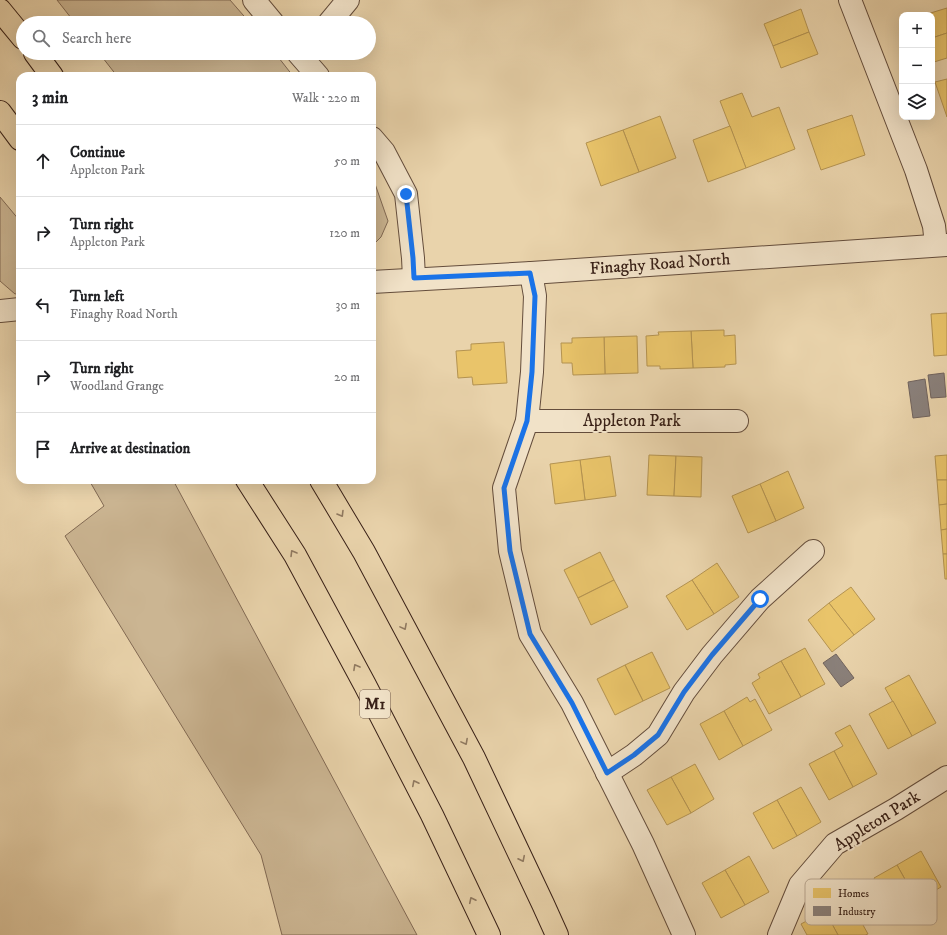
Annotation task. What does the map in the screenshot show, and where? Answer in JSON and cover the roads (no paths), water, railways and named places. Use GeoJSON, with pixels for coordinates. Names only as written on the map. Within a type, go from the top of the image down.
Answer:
{"type":"FeatureCollection","features":[{"type":"Feature","properties":{"kind":"highway"},"geometry":{"type":"LineString","coordinates":[[0,10],[16,29]]}},
{"type":"Feature","properties":{"kind":"highway"},"geometry":{"type":"LineString","coordinates":[[40,60],[49,72]]}},
{"type":"Feature","properties":{"kind":"highway"},"geometry":{"type":"LineString","coordinates":[[0,112],[16,134]]}},
{"type":"Feature","properties":{"kind":"highway","name":"M1"},"geometry":{"type":"LineString","coordinates":[[250,484],[295,555],[365,685],[432,815],[489,935]]}},
{"type":"Feature","properties":{"kind":"highway"},"geometry":{"type":"LineString","coordinates":[[323,484],[364,552],[474,758],[557,935]]}},
{"type":"Feature","properties":{"kind":"street"},"geometry":{"type":"LineString","coordinates":[[254,0],[267,16]]}},
{"type":"Feature","properties":{"kind":"street"},"geometry":{"type":"LineString","coordinates":[[335,16],[348,0]]}},
{"type":"Feature","properties":{"kind":"street"},"geometry":{"type":"LineString","coordinates":[[850,0],[916,170],[934,226],[942,245]]}},
{"type":"Feature","properties":{"kind":"street"},"geometry":{"type":"LineString","coordinates":[[306,60],[315,72]]}},
{"type":"Feature","properties":{"kind":"street"},"geometry":{"type":"LineString","coordinates":[[376,143],[384,152],[406,194],[414,278]]}},
{"type":"Feature","properties":{"kind":"street","name":"Finaghy Road North"},"geometry":{"type":"LineString","coordinates":[[376,282],[414,278],[530,273],[942,245]]}},
{"type":"Feature","properties":{"kind":"street"},"geometry":{"type":"LineString","coordinates":[[530,273],[535,296],[532,372],[527,421],[504,488],[510,551],[530,634],[572,703],[643,844],[684,935]]}},
{"type":"Feature","properties":{"kind":"street"},"geometry":{"type":"LineString","coordinates":[[0,310],[16,309]]}},
{"type":"Feature","properties":{"kind":"street","name":"Appleton Park"},"geometry":{"type":"LineString","coordinates":[[527,421],[737,421]]}},
{"type":"Feature","properties":{"kind":"street"},"geometry":{"type":"LineString","coordinates":[[607,773],[634,755],[658,735],[684,692],[712,655],[760,599],[813,551]]}},
{"type":"Feature","properties":{"kind":"street","name":"Appleton Park"},"geometry":{"type":"LineString","coordinates":[[805,879],[835,844],[947,777]]}},
{"type":"Feature","properties":{"kind":"street","name":"Appleton Park"},"geometry":{"type":"LineString","coordinates":[[779,935],[800,885],[805,879]]}}]}
